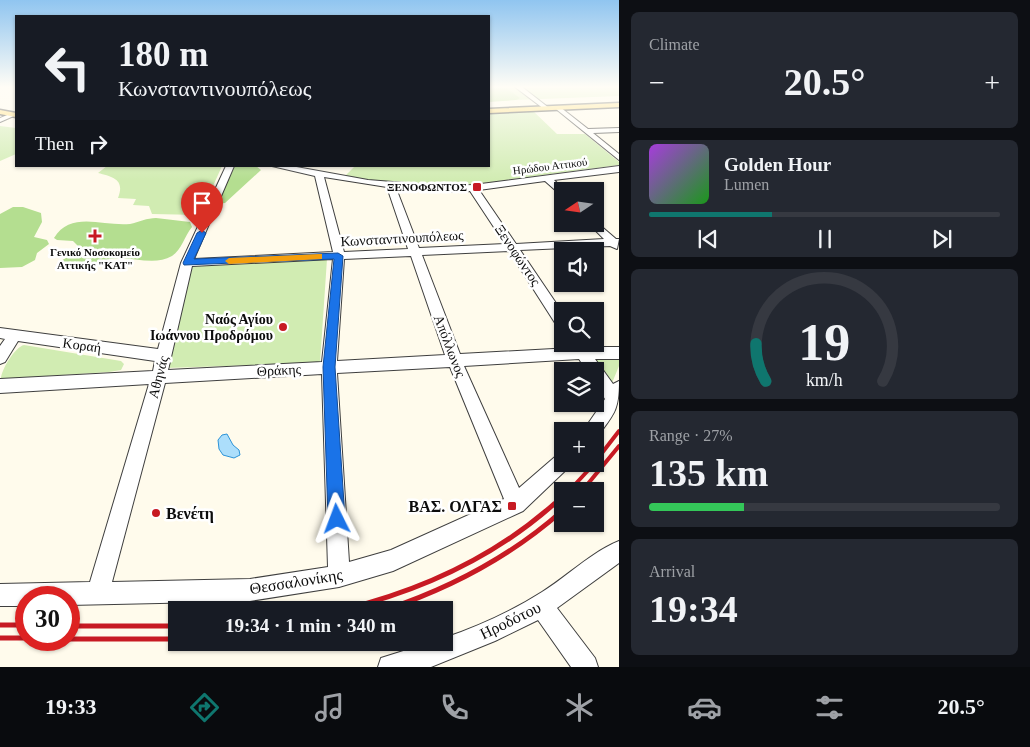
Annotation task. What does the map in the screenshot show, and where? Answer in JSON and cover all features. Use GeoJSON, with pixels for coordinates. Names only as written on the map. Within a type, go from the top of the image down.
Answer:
{"type":"FeatureCollection","features":[{"type":"Feature","properties":{"kind":"street"},"geometry":{"type":"LineString","coordinates":[[570,118],[619,158]]}},
{"type":"Feature","properties":{"kind":"street"},"geometry":{"type":"LineString","coordinates":[[585,130],[619,130]]}},
{"type":"Feature","properties":{"kind":"street","name":"Αθηνάς"},"geometry":{"type":"LineString","coordinates":[[98,593],[159,376],[187,263],[230,167]]}},
{"type":"Feature","properties":{"kind":"street","name":"Ηρώδου Αττικού"},"geometry":{"type":"LineString","coordinates":[[281,167],[391,186],[442,190],[473,188],[619,169]]}},
{"type":"Feature","properties":{"kind":"street"},"geometry":{"type":"LineString","coordinates":[[319,175],[338,256],[329,367],[340,576]]}},
{"type":"Feature","properties":{"kind":"street"},"geometry":{"type":"LineString","coordinates":[[547,178],[554,185]]}},
{"type":"Feature","properties":{"kind":"street","name":"Απόλλωνος"},"geometry":{"type":"LineString","coordinates":[[391,186],[455,360],[516,504]]}},
{"type":"Feature","properties":{"kind":"street","name":"Ξενοφώντος"},"geometry":{"type":"LineString","coordinates":[[473,188],[554,310]]}},
{"type":"Feature","properties":{"kind":"street"},"geometry":{"type":"LineString","coordinates":[[603,232],[617,244]]}},
{"type":"Feature","properties":{"kind":"street","name":"Κωνσταντινουπόλεως"},"geometry":{"type":"LineString","coordinates":[[187,263],[512,247],[617,244]]}},
{"type":"Feature","properties":{"kind":"street"},"geometry":{"type":"LineString","coordinates":[[0,358],[7,334]]}},
{"type":"Feature","properties":{"kind":"street","name":"Κοραή"},"geometry":{"type":"LineString","coordinates":[[7,334],[163,356]]}},
{"type":"Feature","properties":{"kind":"street","name":"Θράκης"},"geometry":{"type":"LineString","coordinates":[[0,386],[455,360],[554,350]]}},
{"type":"Feature","properties":{"kind":"street","name":"Θράκης"},"geometry":{"type":"LineString","coordinates":[[604,351],[619,353]]}},
{"type":"Feature","properties":{"kind":"street"},"geometry":{"type":"LineString","coordinates":[[583,352],[616,394],[609,408],[598,422]]}},
{"type":"Feature","properties":{"kind":"street","name":"Θεσσαλονίκης"},"geometry":{"type":"LineString","coordinates":[[0,595],[250,590],[340,576],[393,560],[516,504],[554,469]]}},
{"type":"Feature","properties":{"kind":"street","name":"Ηροδότου"},"geometry":{"type":"LineString","coordinates":[[390,667],[476,637],[541,606],[596,564],[619,551]]}},
{"type":"Feature","properties":{"kind":"street"},"geometry":{"type":"LineString","coordinates":[[541,606],[586,667]]}},
{"type":"Feature","properties":{"kind":"green space"},"geometry":{"type":"Polygon","coordinates":[[[490,118],[540,118],[557,134],[585,134],[619,162],[619,165],[462,186],[383,183],[345,176],[354,167],[490,167],[490,118]]]}},
{"type":"Feature","properties":{"kind":"green space"},"geometry":{"type":"Polygon","coordinates":[[[0,126],[15,128],[15,154],[0,161],[0,126]]]}},
{"type":"Feature","properties":{"kind":"green space"},"geometry":{"type":"Polygon","coordinates":[[[106,167],[222,167],[200,215],[152,214],[149,206],[133,205],[136,199],[118,198],[120,187],[117,180],[98,173],[106,167]]]}},
{"type":"Feature","properties":{"kind":"green space"},"geometry":{"type":"Polygon","coordinates":[[[232,167],[257,167],[261,170],[225,203],[216,204],[232,167]]]}},
{"type":"Feature","properties":{"kind":"green space"},"geometry":{"type":"Polygon","coordinates":[[[13,207],[23,207],[41,213],[42,222],[34,237],[47,240],[49,244],[37,253],[35,260],[22,267],[0,268],[0,214],[13,207]]]}},
{"type":"Feature","properties":{"kind":"green space"},"geometry":{"type":"Polygon","coordinates":[[[156,218],[190,222],[192,227],[178,250],[172,256],[157,261],[125,258],[110,259],[88,268],[77,270],[69,269],[59,262],[81,249],[73,241],[57,240],[54,238],[61,229],[69,224],[89,222],[130,224],[156,218]]]}},
{"type":"Feature","properties":{"kind":"green space"},"geometry":{"type":"Polygon","coordinates":[[[327,259],[320,363],[166,368],[192,265],[327,259]]]}},
{"type":"Feature","properties":{"kind":"green space"},"geometry":{"type":"Polygon","coordinates":[[[24,345],[121,361],[124,364],[121,370],[109,372],[1,379],[9,359],[24,345]]]}},
{"type":"Feature","properties":{"kind":"green space"},"geometry":{"type":"Polygon","coordinates":[[[595,359],[619,359],[619,366],[612,383],[604,372],[604,362],[597,362],[595,359]]]}},
{"type":"Feature","properties":{"kind":"water"},"geometry":{"type":"Polygon","coordinates":[[[227,434],[233,445],[239,450],[240,455],[234,458],[223,455],[219,449],[218,440],[222,435],[227,434]]]}},
{"type":"Feature","properties":{"kind":"railway"},"geometry":{"type":"LineString","coordinates":[[604,450],[619,431]]}},
{"type":"Feature","properties":{"kind":"railway"},"geometry":{"type":"LineString","coordinates":[[589,482],[619,446]]}},
{"type":"Feature","properties":{"kind":"railway"},"geometry":{"type":"LineString","coordinates":[[577,482],[587,472]]}},
{"type":"Feature","properties":{"kind":"railway"},"geometry":{"type":"LineString","coordinates":[[374,601],[427,582],[481,556],[506,541],[554,504]]}},
{"type":"Feature","properties":{"kind":"railway"},"geometry":{"type":"LineString","coordinates":[[409,601],[479,570],[522,543],[554,518]]}},
{"type":"Feature","properties":{"kind":"railway"},"geometry":{"type":"LineString","coordinates":[[0,625],[15,625]]}},
{"type":"Feature","properties":{"kind":"railway"},"geometry":{"type":"LineString","coordinates":[[80,626],[168,626]]}},
{"type":"Feature","properties":{"kind":"railway"},"geometry":{"type":"LineString","coordinates":[[0,638],[15,638]]}},
{"type":"Feature","properties":{"kind":"railway"},"geometry":{"type":"LineString","coordinates":[[80,639],[168,639]]}},
{"type":"Feature","properties":{"kind":"slow traffic"},"geometry":{"type":"LineString","coordinates":[[229,261],[319,257]]}},
{"type":"Feature","properties":{"kind":"place","name":"ΞΕΝΟΦΩΝΤΟΣ"},"geometry":{"type":"Point","coordinates":[477,187]}},
{"type":"Feature","properties":{"kind":"place","name":"Γενικό Νοσοκομείο Αττικής \"ΚΑΤ\""},"geometry":{"type":"Point","coordinates":[95,236]}},
{"type":"Feature","properties":{"kind":"place","name":"Ναός Αγίου Ιωάννου Προδρόμου"},"geometry":{"type":"Point","coordinates":[283,327]}},
{"type":"Feature","properties":{"kind":"place","name":"ΒΑΣ. ΟΛΓΑΣ"},"geometry":{"type":"Point","coordinates":[512,506]}},
{"type":"Feature","properties":{"kind":"place","name":"Βενέτη"},"geometry":{"type":"Point","coordinates":[156,513]}},
{"type":"Feature","properties":{"kind":"route"},"geometry":{"type":"LineString","coordinates":[[202,233],[187,263],[338,256],[336,302],[329,367],[337,519]]}}]}
